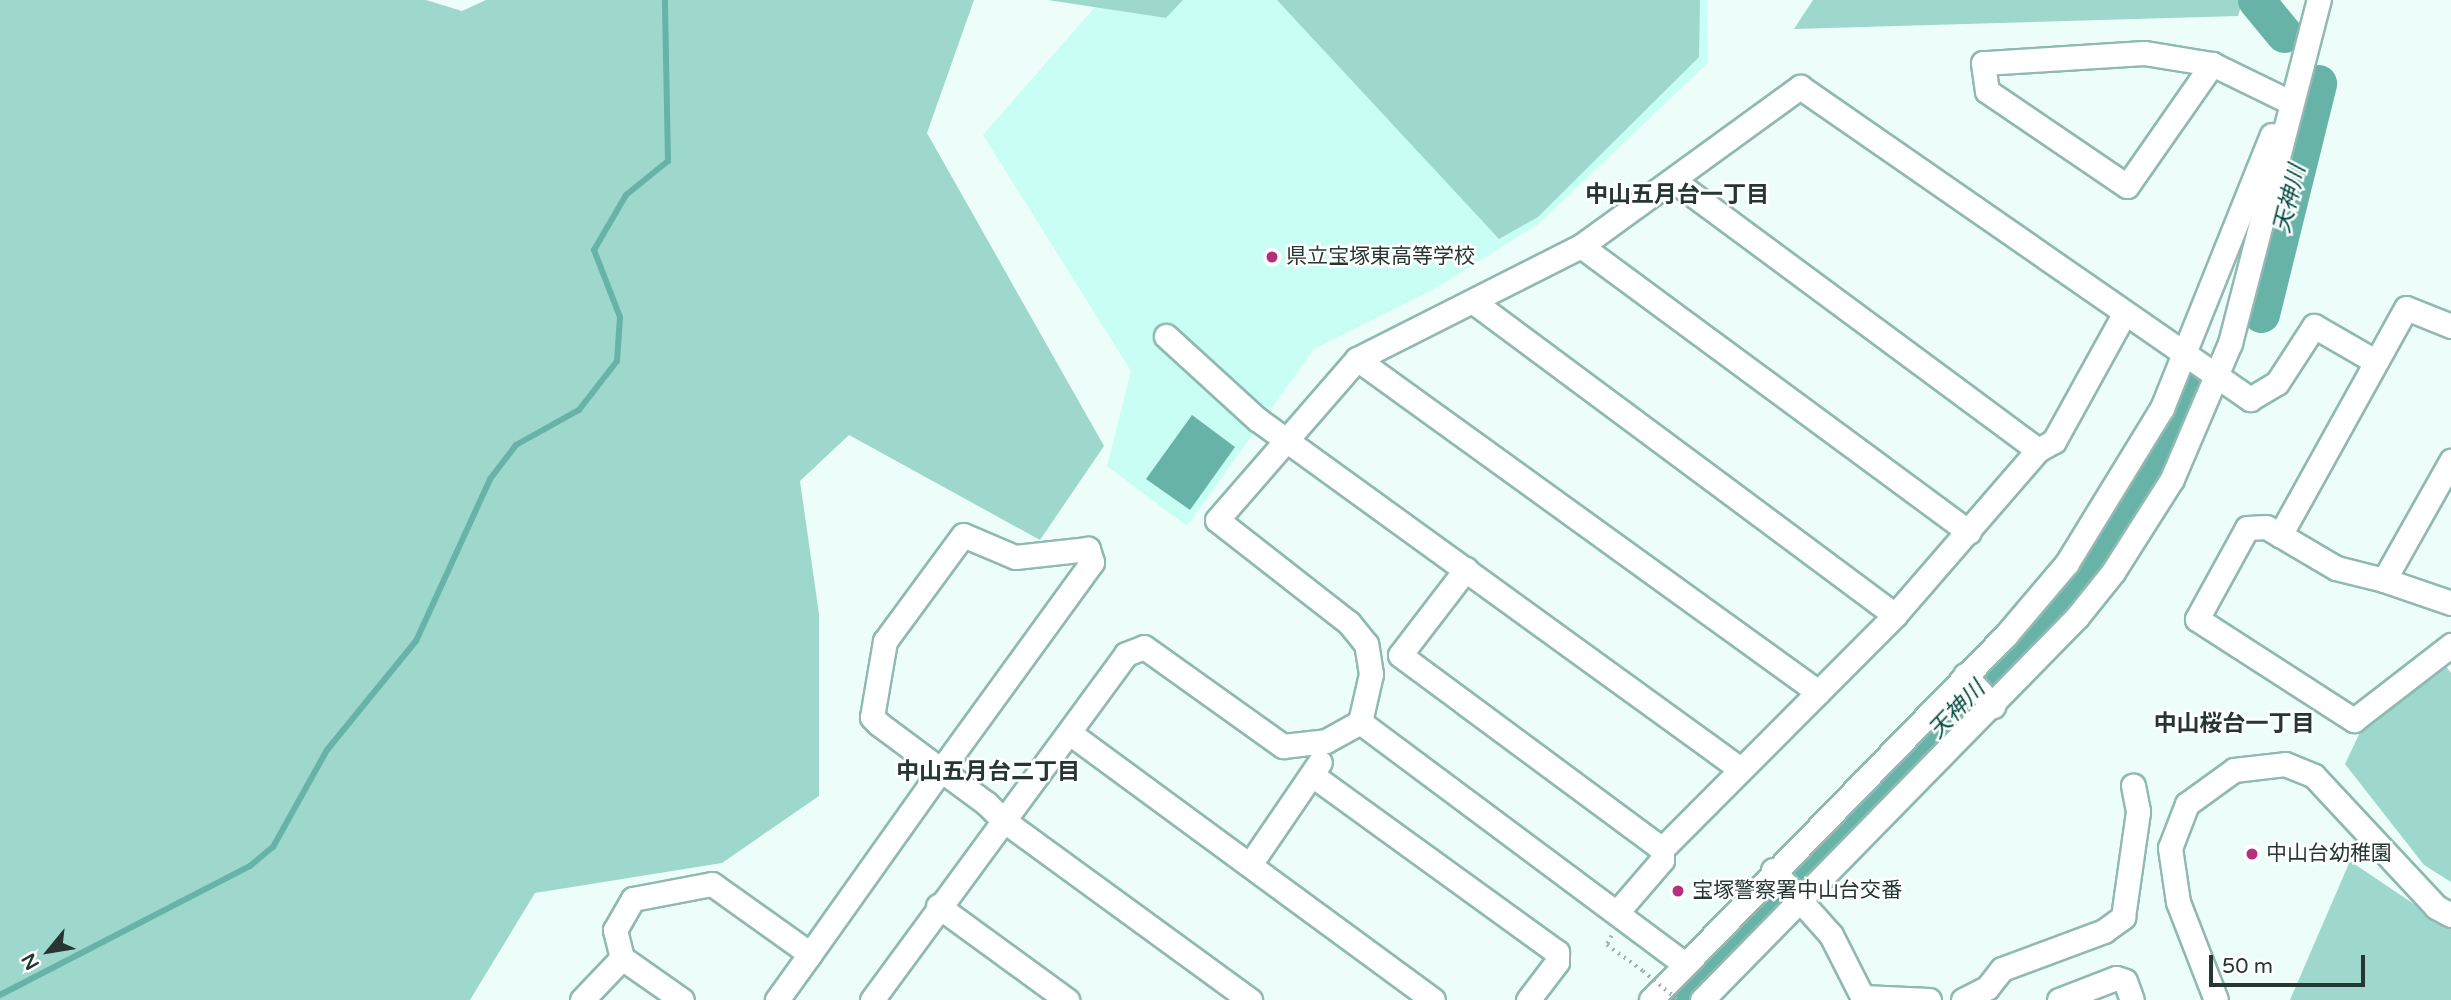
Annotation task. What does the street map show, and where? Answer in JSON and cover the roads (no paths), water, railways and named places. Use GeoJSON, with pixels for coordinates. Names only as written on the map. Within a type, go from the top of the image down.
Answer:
{"type":"FeatureCollection","features":[{"type":"Feature","properties":{"kind":"street"},"geometry":{"type":"LineString","coordinates":[[1702,1000],[1786,885],[1965,675],[2058,573],[2109,503],[2183,357],[2288,100],[2319,0]]}},
{"type":"Feature","properties":{"kind":"street"},"geometry":{"type":"LineString","coordinates":[[2212,64],[2127,186],[1987,91],[1983,63],[2144,53],[2212,64],[2288,100]]}},
{"type":"Feature","properties":{"kind":"street"},"geometry":{"type":"LineString","coordinates":[[874,999],[938,906],[1071,734],[1126,654],[1144,647],[1270,741],[1304,747],[1326,741],[1360,722],[1371,674],[1366,644],[1349,623],[1217,520],[1283,437],[1356,359],[1475,303],[1581,246],[1800,87],[2123,316],[2250,399],[2277,383],[2314,326],[2373,359]]}},
{"type":"Feature","properties":{"kind":"street"},"geometry":{"type":"LineString","coordinates":[[1651,1000],[1683,963],[1786,885],[1993,706],[2113,572],[2172,480],[2217,378],[2265,220],[2288,100]]}},
{"type":"Feature","properties":{"kind":"street"},"geometry":{"type":"LineString","coordinates":[[1673,180],[2038,450]]}},
{"type":"Feature","properties":{"kind":"street"},"geometry":{"type":"LineString","coordinates":[[1581,246],[1969,532]]}},
{"type":"Feature","properties":{"kind":"street"},"geometry":{"type":"LineString","coordinates":[[1475,303],[1895,615]]}},
{"type":"Feature","properties":{"kind":"street"},"geometry":{"type":"LineString","coordinates":[[2280,535],[2373,359],[2406,308],[2451,326]]}},
{"type":"Feature","properties":{"kind":"street"},"geometry":{"type":"LineString","coordinates":[[1619,910],[1661,860],[1662,849],[1739,768],[1895,615],[2038,450],[2054,441],[2123,316]]}},
{"type":"Feature","properties":{"kind":"street"},"geometry":{"type":"LineString","coordinates":[[1167,336],[1200,372],[1283,437],[1739,768]]}},
{"type":"Feature","properties":{"kind":"street"},"geometry":{"type":"LineString","coordinates":[[1356,359],[1818,692]]}},
{"type":"Feature","properties":{"kind":"street"},"geometry":{"type":"LineString","coordinates":[[2384,580],[2451,461]]}},
{"type":"Feature","properties":{"kind":"street"},"geometry":{"type":"LineString","coordinates":[[2451,603],[2384,580],[2336,568],[2266,527],[2247,528],[2197,619],[2354,720],[2451,645]]}},
{"type":"Feature","properties":{"kind":"street"},"geometry":{"type":"LineString","coordinates":[[777,1000],[941,770],[1093,562],[1088,549],[1015,556],[963,535],[896,622],[885,641],[872,717],[941,770],[1003,820],[1250,1000]]}},
{"type":"Feature","properties":{"kind":"street"},"geometry":{"type":"LineString","coordinates":[[1466,569],[1400,655],[1662,849]]}},
{"type":"Feature","properties":{"kind":"street"},"geometry":{"type":"LineString","coordinates":[[1965,675],[1993,706]]}},
{"type":"Feature","properties":{"kind":"street"},"geometry":{"type":"LineString","coordinates":[[1360,722],[1619,910],[1683,963]]}},
{"type":"Feature","properties":{"kind":"street"},"geometry":{"type":"LineString","coordinates":[[1071,734],[1251,863],[1433,1000]]}},
{"type":"Feature","properties":{"kind":"street"},"geometry":{"type":"LineString","coordinates":[[1251,863],[1315,777],[1326,741]]}},
{"type":"Feature","properties":{"kind":"street"},"geometry":{"type":"LineString","coordinates":[[2216,1000],[2178,902],[2170,849],[2187,804],[2234,770],[2285,764],[2314,776],[2420,891],[2451,915]]}},
{"type":"Feature","properties":{"kind":"street"},"geometry":{"type":"LineString","coordinates":[[1315,777],[1557,952],[1557,962],[1528,1000]]}},
{"type":"Feature","properties":{"kind":"street"},"geometry":{"type":"LineString","coordinates":[[1964,1000],[1987,989],[2002,969],[2104,931],[2123,917],[2138,811],[2133,785]]}},
{"type":"Feature","properties":{"kind":"street"},"geometry":{"type":"LineString","coordinates":[[682,1000],[622,958],[615,930],[633,899],[712,884],[810,954]]}},
{"type":"Feature","properties":{"kind":"street"},"geometry":{"type":"LineString","coordinates":[[1786,885],[1839,947],[1863,998],[1929,1000]]}},
{"type":"Feature","properties":{"kind":"street"},"geometry":{"type":"LineString","coordinates":[[938,906],[1067,1000]]}},
{"type":"Feature","properties":{"kind":"street"},"geometry":{"type":"LineString","coordinates":[[582,1000],[622,958]]}},
{"type":"Feature","properties":{"kind":"street"},"geometry":{"type":"LineString","coordinates":[[2059,1000],[2116,978],[2124,981],[2132,1000]]}},
{"type":"Feature","properties":{"kind":"waterway"},"geometry":{"type":"LineString","coordinates":[[0,995],[250,866],[273,847],[327,750],[416,641],[490,479],[516,445],[579,410],[617,361],[620,317],[594,250],[626,195],[668,161],[665,0]]}},
{"type":"Feature","properties":{"kind":"waterway","name":"天神川"},"geometry":{"type":"LineString","coordinates":[[2256,0],[2284,34]]}},
{"type":"Feature","properties":{"kind":"waterway","name":"天神川"},"geometry":{"type":"LineString","coordinates":[[2261,314],[2318,83]]}},
{"type":"Feature","properties":{"kind":"waterway","name":"天神川"},"geometry":{"type":"LineString","coordinates":[[1673,1000],[2055,610],[2130,510],[2195,386]]}},
{"type":"Feature","properties":{"kind":"place","name":"県立宝塚東高等学校"},"geometry":{"type":"Point","coordinates":[1272,257]}},
{"type":"Feature","properties":{"kind":"place","name":"中山台幼稚園"},"geometry":{"type":"Point","coordinates":[2252,854]}},
{"type":"Feature","properties":{"kind":"place","name":"宝塚警察署中山台交番"},"geometry":{"type":"Point","coordinates":[1678,891]}},
{"type":"Feature","properties":{"kind":"district","name":"中山五月台一丁目"},"geometry":{"type":"Point","coordinates":[1677,195]}},
{"type":"Feature","properties":{"kind":"district","name":"中山桜台一丁目"},"geometry":{"type":"Point","coordinates":[2234,724]}},
{"type":"Feature","properties":{"kind":"district","name":"中山五月台二丁目"},"geometry":{"type":"Point","coordinates":[988,772]}}]}
